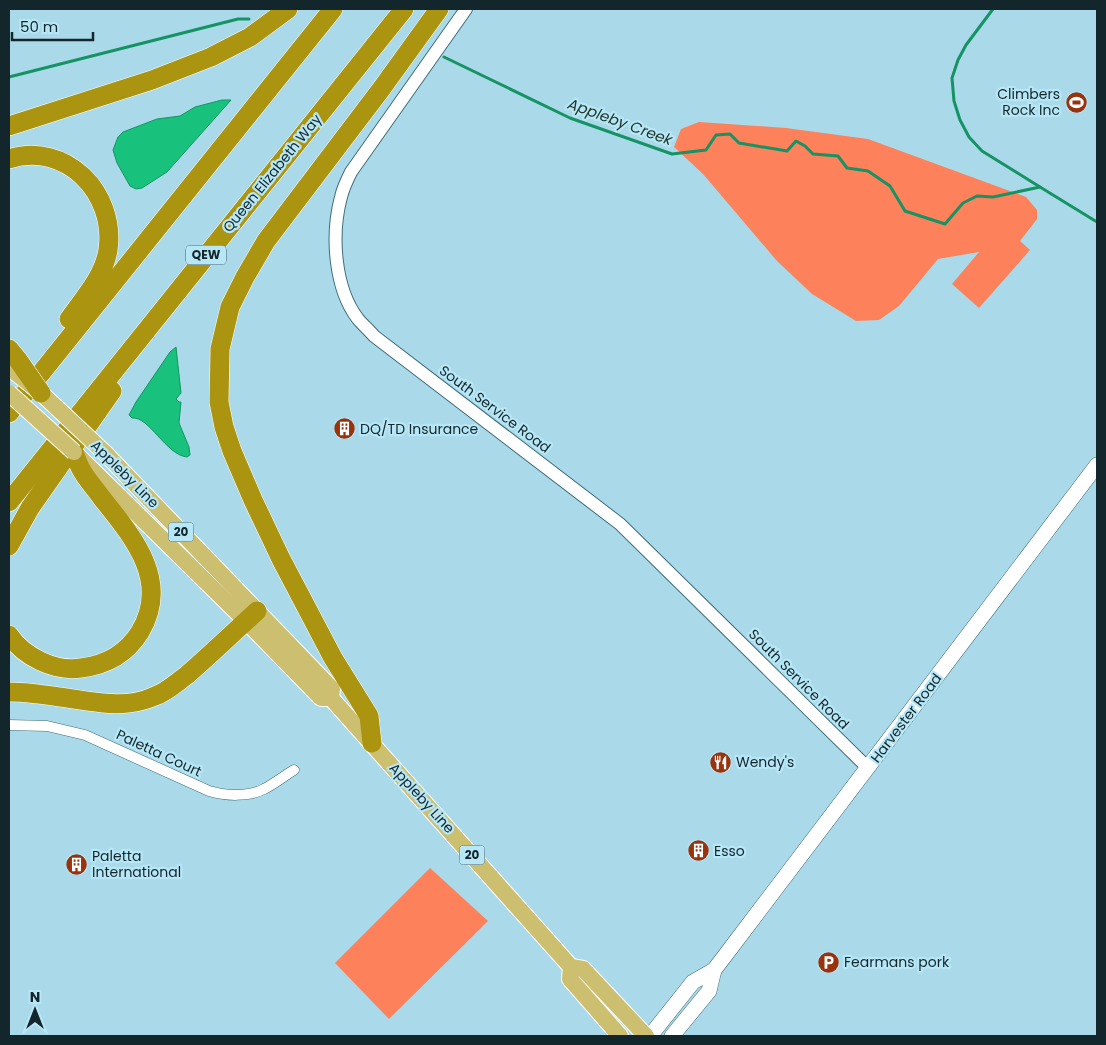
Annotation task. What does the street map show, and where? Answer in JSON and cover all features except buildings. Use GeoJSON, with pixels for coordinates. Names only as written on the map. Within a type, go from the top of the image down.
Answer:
{"type":"FeatureCollection","features":[{"type":"Feature","properties":{"kind":"highway"},"geometry":{"type":"LineString","coordinates":[[9,126],[152,80],[211,57],[250,36],[288,9]]}},
{"type":"Feature","properties":{"kind":"highway"},"geometry":{"type":"LineString","coordinates":[[9,413],[333,9]]}},
{"type":"Feature","properties":{"kind":"highway","name":"Queen Elizabeth Way"},"geometry":{"type":"LineString","coordinates":[[9,502],[404,9]]}},
{"type":"Feature","properties":{"kind":"highway"},"geometry":{"type":"LineString","coordinates":[[372,743],[369,716],[353,693],[290,576],[252,500],[232,451],[224,427],[219,402],[220,349],[230,307],[266,241],[382,88],[439,9]]}},
{"type":"Feature","properties":{"kind":"highway"},"geometry":{"type":"LineString","coordinates":[[9,159],[25,155],[39,156],[65,164],[87,179],[102,200],[106,211],[109,238],[104,265],[98,279],[9,404]]}},
{"type":"Feature","properties":{"kind":"highway"},"geometry":{"type":"LineString","coordinates":[[9,546],[30,508],[130,366],[153,322]]}},
{"type":"Feature","properties":{"kind":"highway"},"geometry":{"type":"LineString","coordinates":[[12,361],[29,373],[41,393]]}},
{"type":"Feature","properties":{"kind":"highway"},"geometry":{"type":"LineString","coordinates":[[9,635],[27,653],[44,662],[62,668],[80,669],[98,666],[116,658],[136,638],[143,627],[151,602],[152,590],[148,568],[129,532],[90,473],[81,470],[74,452]]}},
{"type":"Feature","properties":{"kind":"highway"},"geometry":{"type":"LineString","coordinates":[[9,692],[58,695],[112,704],[136,702],[156,696],[174,685],[251,616]]}},
{"type":"Feature","properties":{"kind":"main road","name":"Appleby Line"},"geometry":{"type":"LineString","coordinates":[[9,393],[74,452]]}},
{"type":"Feature","properties":{"kind":"main road","name":"Appleby Line"},"geometry":{"type":"LineString","coordinates":[[41,393],[105,453],[251,616],[321,698],[331,698],[571,967],[583,969],[646,1036]]}},
{"type":"Feature","properties":{"kind":"main road","name":"Harvester Road"},"geometry":{"type":"LineString","coordinates":[[650,1036],[693,982],[714,970],[1097,465]]}},
{"type":"Feature","properties":{"kind":"main road","name":"Appleby Line"},"geometry":{"type":"LineString","coordinates":[[90,473],[251,616]]}},
{"type":"Feature","properties":{"kind":"main road","name":"Appleby Line"},"geometry":{"type":"LineString","coordinates":[[571,967],[570,979],[620,1036]]}},
{"type":"Feature","properties":{"kind":"main road","name":"Harvester Road"},"geometry":{"type":"LineString","coordinates":[[672,1036],[709,991],[714,970]]}},
{"type":"Feature","properties":{"kind":"main road"},"geometry":{"type":"LineString","coordinates":[[633,1023],[650,1022],[668,1014]]}},
{"type":"Feature","properties":{"kind":"street","name":"South Service Road"},"geometry":{"type":"LineString","coordinates":[[466,9],[351,172],[341,195],[336,234],[338,270],[346,295],[357,318],[374,336],[620,524],[868,768]]}},
{"type":"Feature","properties":{"kind":"street","name":"Paletta Court"},"geometry":{"type":"LineString","coordinates":[[9,725],[47,726],[85,735],[220,794],[248,793],[262,790],[294,770]]}},
{"type":"Feature","properties":{"kind":"shaded area"},"geometry":{"type":"Polygon","coordinates":[[[222,100],[231,100],[167,172],[142,188],[136,189],[130,186],[117,163],[113,150],[118,137],[123,132],[157,119],[180,116],[195,107],[222,100]]]}},
{"type":"Feature","properties":{"kind":"shaded area"},"geometry":{"type":"Polygon","coordinates":[[[699,122],[786,128],[868,139],[1026,197],[1037,210],[1037,219],[1020,241],[1030,250],[979,308],[952,284],[979,252],[938,259],[899,306],[879,320],[856,321],[812,294],[777,261],[703,174],[674,147],[681,129],[699,122]]]}},
{"type":"Feature","properties":{"kind":"shaded area"},"geometry":{"type":"Polygon","coordinates":[[[176,347],[181,393],[176,399],[181,402],[179,423],[189,447],[190,455],[187,457],[179,455],[172,450],[145,423],[129,415],[170,352],[176,347]]]}},
{"type":"Feature","properties":{"kind":"shaded area"},"geometry":{"type":"Polygon","coordinates":[[[430,868],[488,921],[389,1019],[335,963],[430,868]]]}},
{"type":"Feature","properties":{"kind":"waterway","name":"Appleby Creek"},"geometry":{"type":"LineString","coordinates":[[993,9],[966,45],[958,60],[952,78],[954,101],[960,120],[969,137],[982,151],[1040,187]]}},
{"type":"Feature","properties":{"kind":"waterway","name":"Appleby Creek"},"geometry":{"type":"LineString","coordinates":[[9,77],[238,19],[249,19]]}},
{"type":"Feature","properties":{"kind":"waterway","name":"Appleby Creek"},"geometry":{"type":"LineString","coordinates":[[444,57],[570,118],[672,154],[706,150],[716,135],[730,134],[739,143],[787,151],[796,141],[813,154],[838,156],[847,168],[868,171],[890,186],[905,211],[945,224],[963,203],[977,196],[993,197],[1040,187],[1097,222]]}},
{"type":"Feature","properties":{"kind":"place","name":"Climbers Rock Inc"},"geometry":{"type":"Point","coordinates":[1076,102]}},
{"type":"Feature","properties":{"kind":"place","name":"DQ/TD Insurance"},"geometry":{"type":"Point","coordinates":[344,429]}},
{"type":"Feature","properties":{"kind":"place","name":"Wendy's"},"geometry":{"type":"Point","coordinates":[720,762]}},
{"type":"Feature","properties":{"kind":"place","name":"Esso"},"geometry":{"type":"Point","coordinates":[698,851]}},
{"type":"Feature","properties":{"kind":"place","name":"Paletta International"},"geometry":{"type":"Point","coordinates":[76,864]}},
{"type":"Feature","properties":{"kind":"place","name":"Fearmans pork"},"geometry":{"type":"Point","coordinates":[828,962]}}]}
